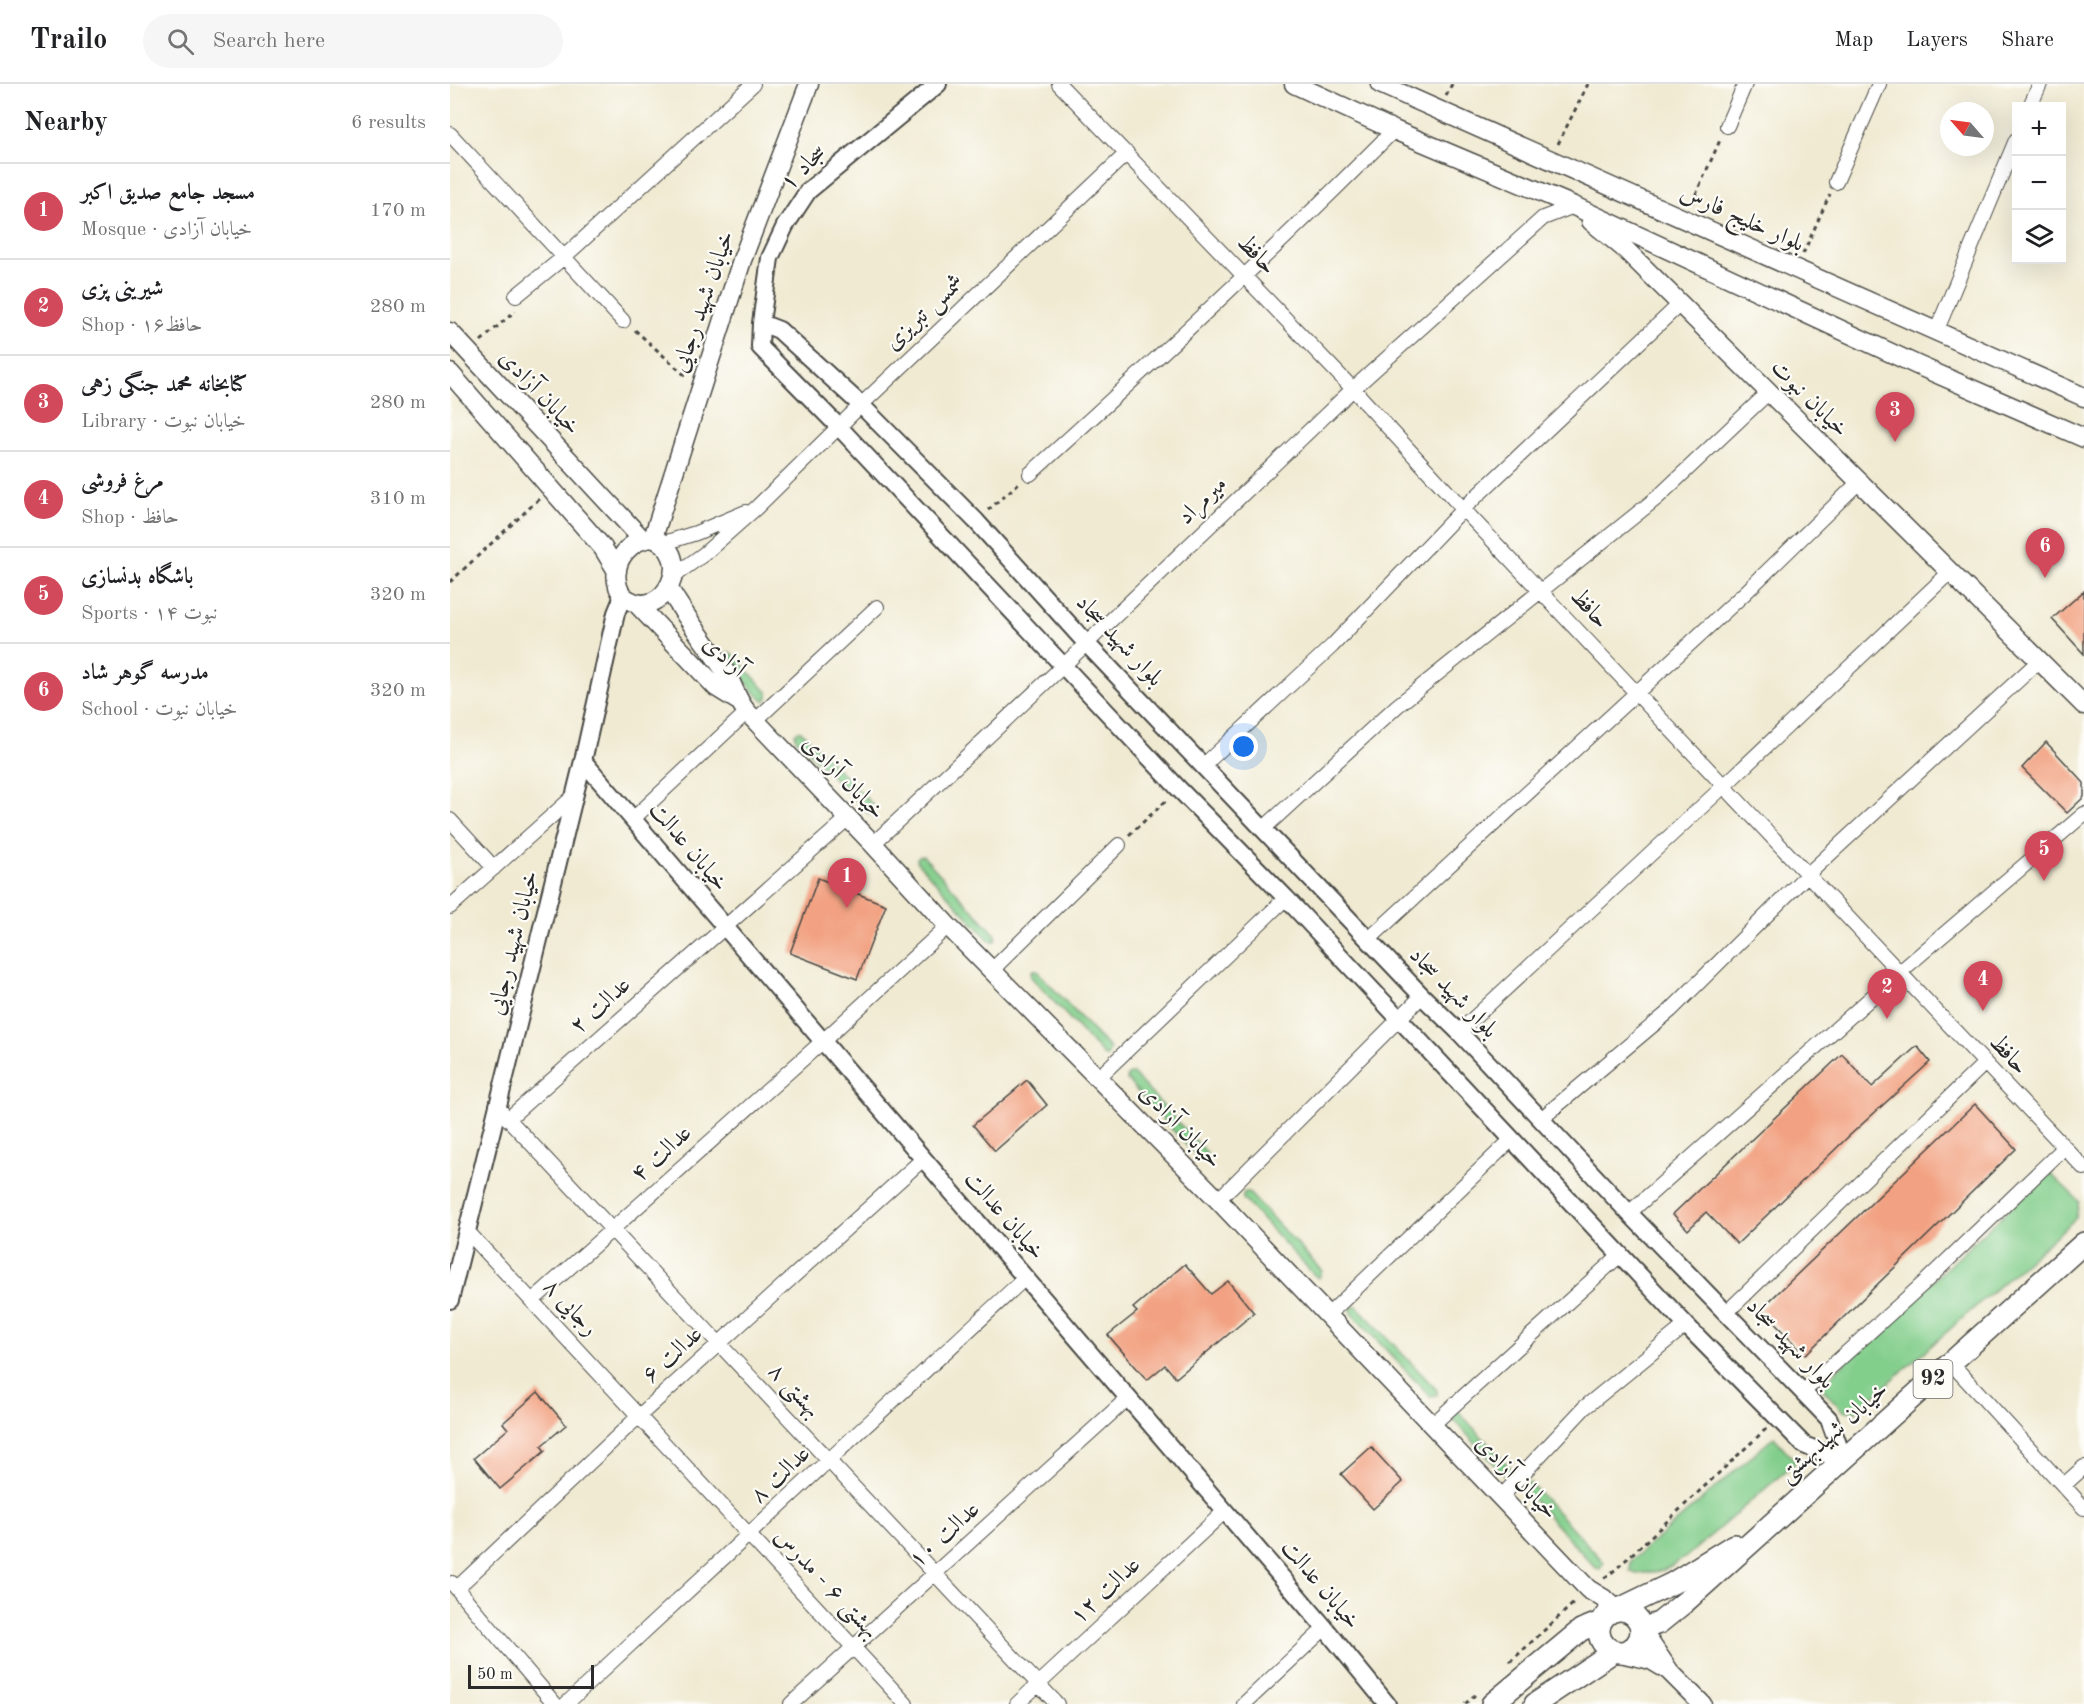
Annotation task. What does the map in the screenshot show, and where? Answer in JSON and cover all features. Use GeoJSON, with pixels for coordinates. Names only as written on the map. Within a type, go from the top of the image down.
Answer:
{"type":"FeatureCollection","features":[{"type":"Feature","properties":{"kind":"main road","name":"خیابان شهید رجایی"},"geometry":{"type":"LineString","coordinates":[[653,540],[742,260],[809,84]]}},
{"type":"Feature","properties":{"kind":"main road"},"geometry":{"type":"LineString","coordinates":[[1294,84],[1394,130],[1574,206],[1917,365],[2084,438]]}},
{"type":"Feature","properties":{"kind":"main road","name":"بلوار خلیج فارس"},"geometry":{"type":"LineString","coordinates":[[1380,84],[2084,397]]}},
{"type":"Feature","properties":{"kind":"main road"},"geometry":{"type":"LineString","coordinates":[[1574,206],[1587,177]]}},
{"type":"Feature","properties":{"kind":"main road","name":"خیابان نبوت"},"geometry":{"type":"LineString","coordinates":[[1574,206],[1626,250],[2084,705]]}},
{"type":"Feature","properties":{"kind":"main road","name":"خیابان آزادی"},"geometry":{"type":"LineString","coordinates":[[458,346],[653,540]]}},
{"type":"Feature","properties":{"kind":"main road"},"geometry":{"type":"LineString","coordinates":[[450,373],[603,548],[616,571],[618,587],[630,600],[645,604],[663,595],[670,582],[673,560],[653,540],[629,547],[616,571]]}},
{"type":"Feature","properties":{"kind":"main road","name":"آزادی"},"geometry":{"type":"LineString","coordinates":[[670,582],[683,613],[727,674],[746,711]]}},
{"type":"Feature","properties":{"kind":"main road","name":"آزادی"},"geometry":{"type":"LineString","coordinates":[[630,600],[716,687],[746,711]]}},
{"type":"Feature","properties":{"kind":"main road","name":"خیابان آزادی"},"geometry":{"type":"LineString","coordinates":[[746,711],[991,971],[1218,1200],[1431,1426],[1588,1588],[1606,1600],[1609,1616]]}},
{"type":"Feature","properties":{"kind":"main road","name":"خیابان شهیدبهشتی"},"geometry":{"type":"LineString","coordinates":[[1641,1629],[1659,1623],[1669,1615],[1844,1461],[2084,1243]]}},
{"type":"Feature","properties":{"kind":"main road"},"geometry":{"type":"LineString","coordinates":[[1487,1696],[1581,1630],[1645,1595],[1673,1584],[1782,1514]]}},
{"type":"Feature","properties":{"kind":"main road"},"geometry":{"type":"LineString","coordinates":[[1670,1672],[1651,1660],[1606,1648],[1599,1636],[1609,1616],[1624,1610],[1635,1617],[1670,1672],[1702,1704]]}},
{"type":"Feature","properties":{"kind":"main road"},"geometry":{"type":"LineString","coordinates":[[1535,1704],[1616,1652],[1633,1648],[1638,1642],[1641,1629]]}},
{"type":"Feature","properties":{"kind":"street"},"geometry":{"type":"LineString","coordinates":[[516,296],[564,257],[738,89],[753,84]]}},
{"type":"Feature","properties":{"kind":"street","name":"سجاد ۱"},"geometry":{"type":"LineString","coordinates":[[839,427],[759,347],[770,258],[785,226],[808,191],[938,84]]}},
{"type":"Feature","properties":{"kind":"street","name":"حافظ"},"geometry":{"type":"LineString","coordinates":[[1059,84],[1353,389],[1463,509],[2084,1168]]}},
{"type":"Feature","properties":{"kind":"street"},"geometry":{"type":"LineString","coordinates":[[1727,126],[1745,84]]}},
{"type":"Feature","properties":{"kind":"street"},"geometry":{"type":"LineString","coordinates":[[1836,182],[1879,84]]}},
{"type":"Feature","properties":{"kind":"street"},"geometry":{"type":"LineString","coordinates":[[2032,102],[2040,84]]}},
{"type":"Feature","properties":{"kind":"street"},"geometry":{"type":"LineString","coordinates":[[1030,474],[1245,276],[1394,130]]}},
{"type":"Feature","properties":{"kind":"street"},"geometry":{"type":"LineString","coordinates":[[450,134],[623,321]]}},
{"type":"Feature","properties":{"kind":"street"},"geometry":{"type":"LineString","coordinates":[[1936,332],[2012,150]]}},
{"type":"Feature","properties":{"kind":"street","name":"شمس تبریزی"},"geometry":{"type":"LineString","coordinates":[[670,582],[756,508],[861,405],[1127,153]]}},
{"type":"Feature","properties":{"kind":"street","name":"میرمراد"},"geometry":{"type":"LineString","coordinates":[[873,844],[1353,389],[1543,218],[1574,206]]}},
{"type":"Feature","properties":{"kind":"street"},"geometry":{"type":"LineString","coordinates":[[1204,765],[1332,646],[1463,509],[1680,304]]}},
{"type":"Feature","properties":{"kind":"street","name":"بلوار شهید سجاد"},"geometry":{"type":"LineString","coordinates":[[761,323],[779,330],[861,405],[976,522],[1086,643],[1368,940],[1829,1419],[1844,1461]]}},
{"type":"Feature","properties":{"kind":"street"},"geometry":{"type":"LineString","coordinates":[[1263,829],[1397,706],[1658,496],[1769,392]]}},
{"type":"Feature","properties":{"kind":"street"},"geometry":{"type":"LineString","coordinates":[[839,427],[1179,789],[1286,898],[1686,1325],[1804,1444],[1844,1461]]}},
{"type":"Feature","properties":{"kind":"street"},"geometry":{"type":"LineString","coordinates":[[1368,940],[1637,694],[1859,482]]}},
{"type":"Feature","properties":{"kind":"street"},"geometry":{"type":"LineString","coordinates":[[653,540],[696,533],[756,508]]}},
{"type":"Feature","properties":{"kind":"street"},"geometry":{"type":"LineString","coordinates":[[1459,1032],[1950,572]]}},
{"type":"Feature","properties":{"kind":"street","name":"خیابان شهید رجایی"},"geometry":{"type":"LineString","coordinates":[[450,1300],[467,1231],[503,1114],[616,613],[630,600]]}},
{"type":"Feature","properties":{"kind":"street"},"geometry":{"type":"LineString","coordinates":[[634,818],[746,711],[877,607]]}},
{"type":"Feature","properties":{"kind":"street"},"geometry":{"type":"LineString","coordinates":[[1541,1119],[1671,1010],[1807,875],[2039,661]]}},
{"type":"Feature","properties":{"kind":"street","name":"خیابان عدالت"},"geometry":{"type":"LineString","coordinates":[[583,760],[1325,1628],[1387,1704]]}},
{"type":"Feature","properties":{"kind":"street"},"geometry":{"type":"LineString","coordinates":[[450,908],[573,797]]}},
{"type":"Feature","properties":{"kind":"street"},"geometry":{"type":"LineString","coordinates":[[1629,1213],[1900,972],[2084,814]]}},
{"type":"Feature","properties":{"kind":"street","name":"عدالت ۲"},"geometry":{"type":"LineString","coordinates":[[503,1114],[724,927],[847,819]]}},
{"type":"Feature","properties":{"kind":"street"},"geometry":{"type":"LineString","coordinates":[[450,820],[494,868]]}},
{"type":"Feature","properties":{"kind":"street"},"geometry":{"type":"LineString","coordinates":[[991,971],[1119,845]]}},
{"type":"Feature","properties":{"kind":"street"},"geometry":{"type":"LineString","coordinates":[[1098,1078],[1286,898]]}},
{"type":"Feature","properties":{"kind":"street","name":"عدالت ۴"},"geometry":{"type":"LineString","coordinates":[[532,1300],[823,1041],[948,926]]}},
{"type":"Feature","properties":{"kind":"street"},"geometry":{"type":"LineString","coordinates":[[1218,1200],[1422,996]]}},
{"type":"Feature","properties":{"kind":"street"},"geometry":{"type":"LineString","coordinates":[[1727,1312],[1985,1063]]}},
{"type":"Feature","properties":{"kind":"street","name":"بهشتی ۸"},"geometry":{"type":"LineString","coordinates":[[503,1114],[1057,1704]]}},
{"type":"Feature","properties":{"kind":"street"},"geometry":{"type":"LineString","coordinates":[[1327,1316],[1511,1140]]}},
{"type":"Feature","properties":{"kind":"street"},"geometry":{"type":"LineString","coordinates":[[1803,1392],[1925,1282],[2065,1147]]}},
{"type":"Feature","properties":{"kind":"street","name":"عدالت ۶"},"geometry":{"type":"LineString","coordinates":[[453,1585],[923,1159]]}},
{"type":"Feature","properties":{"kind":"street","name":"رجایی ۸"},"geometry":{"type":"LineString","coordinates":[[467,1231],[639,1416]]}},
{"type":"Feature","properties":{"kind":"street"},"geometry":{"type":"LineString","coordinates":[[1431,1426],[1523,1340],[1621,1254]]}},
{"type":"Feature","properties":{"kind":"street","name":"عدالت ۸"},"geometry":{"type":"LineString","coordinates":[[566,1704],[1025,1278]]}},
{"type":"Feature","properties":{"kind":"street"},"geometry":{"type":"LineString","coordinates":[[1501,1497],[1584,1408],[1686,1325]]}},
{"type":"Feature","properties":{"kind":"street"},"geometry":{"type":"LineString","coordinates":[[1951,1363],[2084,1508]]}},
{"type":"Feature","properties":{"kind":"street","name":"عدالت ۱۰"},"geometry":{"type":"LineString","coordinates":[[791,1704],[1128,1398]]}},
{"type":"Feature","properties":{"kind":"street","name":"بهشتی ۶ - مدرس"},"geometry":{"type":"LineString","coordinates":[[639,1416],[906,1704]]}},
{"type":"Feature","properties":{"kind":"street"},"geometry":{"type":"LineString","coordinates":[[2064,1485],[2084,1467]]}},
{"type":"Feature","properties":{"kind":"street","name":"عدالت ۱۲"},"geometry":{"type":"LineString","coordinates":[[1017,1704],[1225,1511]]}},
{"type":"Feature","properties":{"kind":"street"},"geometry":{"type":"LineString","coordinates":[[453,1585],[555,1704]]}},
{"type":"Feature","properties":{"kind":"street"},"geometry":{"type":"LineString","coordinates":[[1244,1704],[1325,1628]]}},
{"type":"Feature","properties":{"kind":"path"},"geometry":{"type":"LineString","coordinates":[[1550,160],[1588,84]]}},
{"type":"Feature","properties":{"kind":"path"},"geometry":{"type":"LineString","coordinates":[[1684,220],[1727,126]]}},
{"type":"Feature","properties":{"kind":"path"},"geometry":{"type":"LineString","coordinates":[[1797,270],[1836,182]]}},
{"type":"Feature","properties":{"kind":"path"},"geometry":{"type":"LineString","coordinates":[[458,346],[517,310],[516,296]]}},
{"type":"Feature","properties":{"kind":"path"},"geometry":{"type":"LineString","coordinates":[[623,321],[700,390]]}},
{"type":"Feature","properties":{"kind":"path"},"geometry":{"type":"LineString","coordinates":[[976,522],[1030,474]]}},
{"type":"Feature","properties":{"kind":"path"},"geometry":{"type":"LineString","coordinates":[[450,582],[551,488]]}},
{"type":"Feature","properties":{"kind":"path"},"geometry":{"type":"LineString","coordinates":[[1119,845],[1179,789]]}},
{"type":"Feature","properties":{"kind":"path"},"geometry":{"type":"LineString","coordinates":[[1507,1665],[1588,1588],[1615,1570],[1778,1418]]}},
{"type":"Feature","properties":{"kind":"path"},"geometry":{"type":"LineString","coordinates":[[1465,1704],[1487,1696]]}},
{"type":"Feature","properties":{"kind":"green space"},"geometry":{"type":"Polygon","coordinates":[[[729,652],[768,693],[765,701],[726,661],[724,656],[729,652]]]}},
{"type":"Feature","properties":{"kind":"green space"},"geometry":{"type":"Polygon","coordinates":[[[801,731],[873,805],[873,815],[868,813],[795,738],[795,733],[801,731]]]}},
{"type":"Feature","properties":{"kind":"green space"},"geometry":{"type":"Polygon","coordinates":[[[920,856],[923,856],[996,935],[993,942],[917,862],[920,856]]]}},
{"type":"Feature","properties":{"kind":"green space"},"geometry":{"type":"Polygon","coordinates":[[[1033,970],[1036,970],[1110,1049],[1107,1057],[1031,977],[1033,970]]]}},
{"type":"Feature","properties":{"kind":"green space"},"geometry":{"type":"Polygon","coordinates":[[[1130,1074],[1133,1074],[1207,1153],[1203,1160],[1199,1159],[1127,1080],[1130,1074]]]}},
{"type":"Feature","properties":{"kind":"green space"},"geometry":{"type":"Polygon","coordinates":[[[2049,1172],[2079,1201],[2076,1218],[1857,1411],[1843,1411],[1820,1386],[2049,1172]]]}},
{"type":"Feature","properties":{"kind":"green space"},"geometry":{"type":"Polygon","coordinates":[[[1245,1192],[1248,1192],[1322,1271],[1319,1278],[1243,1199],[1245,1192]]]}},
{"type":"Feature","properties":{"kind":"green space"},"geometry":{"type":"Polygon","coordinates":[[[1353,1306],[1357,1306],[1437,1390],[1437,1395],[1430,1396],[1351,1313],[1353,1306]]]}},
{"type":"Feature","properties":{"kind":"green space"},"geometry":{"type":"Polygon","coordinates":[[[1455,1410],[1514,1472],[1511,1480],[1451,1417],[1451,1413],[1455,1410]]]}},
{"type":"Feature","properties":{"kind":"green space"},"geometry":{"type":"Polygon","coordinates":[[[1774,1437],[1796,1462],[1686,1557],[1662,1571],[1636,1574],[1630,1571],[1631,1561],[1774,1437]]]}},
{"type":"Feature","properties":{"kind":"green space"},"geometry":{"type":"Polygon","coordinates":[[[1530,1483],[1604,1562],[1600,1569],[1596,1568],[1524,1490],[1524,1485],[1530,1483]]]}},
{"type":"Feature","properties":{"kind":"building"},"geometry":{"type":"Polygon","coordinates":[[[2084,591],[2084,654],[2052,619],[2084,591]]]}},
{"type":"Feature","properties":{"kind":"building"},"geometry":{"type":"Polygon","coordinates":[[[2046,742],[2084,783],[2084,797],[2067,813],[2022,768],[2046,742]]]}},
{"type":"Feature","properties":{"kind":"building"},"geometry":{"type":"Polygon","coordinates":[[[818,878],[886,905],[857,979],[790,953],[818,878]]]}},
{"type":"Feature","properties":{"kind":"building"},"geometry":{"type":"Polygon","coordinates":[[[1917,1046],[1930,1062],[1737,1244],[1706,1212],[1688,1230],[1673,1214],[1842,1054],[1872,1087],[1917,1046]]]}},
{"type":"Feature","properties":{"kind":"building"},"geometry":{"type":"Polygon","coordinates":[[[1027,1080],[1047,1105],[995,1151],[973,1125],[1027,1080]]]}},
{"type":"Feature","properties":{"kind":"building"},"geometry":{"type":"Polygon","coordinates":[[[1975,1104],[2016,1149],[1805,1355],[1761,1309],[1975,1104]]]}},
{"type":"Feature","properties":{"kind":"building"},"geometry":{"type":"Polygon","coordinates":[[[1185,1264],[1211,1294],[1228,1281],[1254,1313],[1176,1378],[1165,1365],[1147,1380],[1108,1335],[1137,1312],[1133,1308],[1185,1264]]]}},
{"type":"Feature","properties":{"kind":"building"},"geometry":{"type":"Polygon","coordinates":[[[538,1392],[566,1425],[541,1446],[545,1451],[500,1489],[474,1458],[508,1429],[503,1423],[538,1392]]]}},
{"type":"Feature","properties":{"kind":"building"},"geometry":{"type":"Polygon","coordinates":[[[1371,1447],[1403,1482],[1373,1509],[1341,1474],[1371,1447]]]}},
{"type":"Feature","properties":{"kind":"place","name":"کتابخانه محمد جنگی زهی"},"geometry":{"type":"Point","coordinates":[1895,442]}},
{"type":"Feature","properties":{"kind":"place","name":"مدرسه گوهر شاد"},"geometry":{"type":"Point","coordinates":[2045,578]}},
{"type":"Feature","properties":{"kind":"place","name":"باشگاه بدنسازی"},"geometry":{"type":"Point","coordinates":[2044,881]}},
{"type":"Feature","properties":{"kind":"place","name":"مسجد جامع صدیق اکبر"},"geometry":{"type":"Point","coordinates":[847,908]}},
{"type":"Feature","properties":{"kind":"place","name":"مرغ فروشی"},"geometry":{"type":"Point","coordinates":[1983,1011]}},
{"type":"Feature","properties":{"kind":"place","name":"شیرینی پزی"},"geometry":{"type":"Point","coordinates":[1887,1019]}}]}
